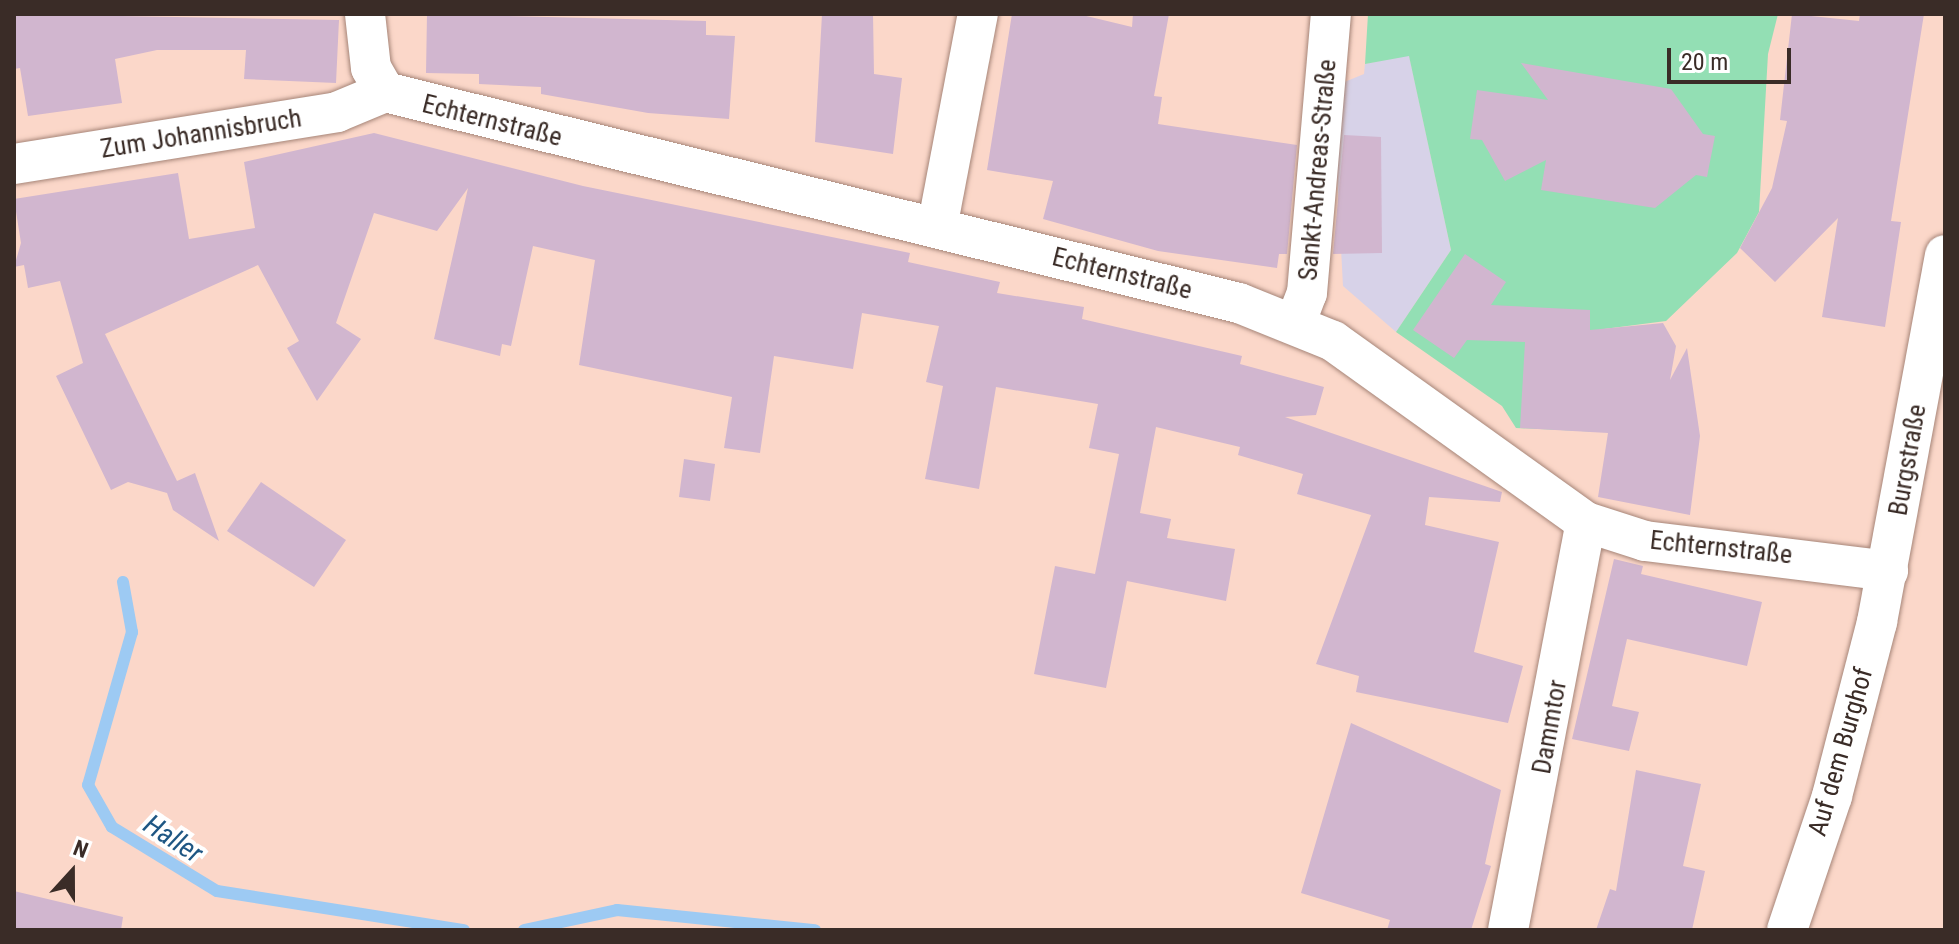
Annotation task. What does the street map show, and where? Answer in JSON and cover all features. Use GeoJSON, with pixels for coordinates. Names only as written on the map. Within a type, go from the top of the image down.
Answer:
{"type":"FeatureCollection","features":[{"type":"Feature","properties":{"kind":"street"},"geometry":{"type":"LineString","coordinates":[[365,14],[371,68],[385,92]]}},
{"type":"Feature","properties":{"kind":"street"},"geometry":{"type":"LineString","coordinates":[[937,228],[978,14]]}},
{"type":"Feature","properties":{"kind":"street","name":"Sankt-Andreas-Straße"},"geometry":{"type":"LineString","coordinates":[[1295,324],[1307,293],[1331,14]]}},
{"type":"Feature","properties":{"kind":"street","name":"Zum Johannisbruch"},"geometry":{"type":"LineString","coordinates":[[14,164],[337,112],[385,92]]}},
{"type":"Feature","properties":{"kind":"street","name":"Echternstraße"},"geometry":{"type":"LineString","coordinates":[[385,92],[937,228],[1295,324],[1378,371],[1586,522],[1645,541],[1888,571]]}},
{"type":"Feature","properties":{"kind":"street","name":"Burgstraße"},"geometry":{"type":"LineString","coordinates":[[1888,571],[1945,255]]}},
{"type":"Feature","properties":{"kind":"street","name":"Dammtor"},"geometry":{"type":"LineString","coordinates":[[1508,930],[1586,522]]}},
{"type":"Feature","properties":{"kind":"street","name":"Auf dem Burghof"},"geometry":{"type":"LineString","coordinates":[[1787,930],[1832,796],[1888,571]]}},
{"type":"Feature","properties":{"kind":"shaded area"},"geometry":{"type":"Polygon","coordinates":[[[1409,55],[1451,250],[1396,332],[1343,286],[1335,135],[1342,83],[1364,74],[1365,64],[1409,55]]]}},
{"type":"Feature","properties":{"kind":"green space"},"geometry":{"type":"Polygon","coordinates":[[[1368,14],[1778,14],[1768,54],[1759,212],[1737,253],[1666,321],[1604,329],[1602,432],[1516,428],[1502,406],[1396,332],[1451,250],[1409,56],[1365,64],[1368,14]]]}},
{"type":"Feature","properties":{"kind":"building"},"geometry":{"type":"Polygon","coordinates":[[[14,14],[339,20],[336,83],[244,79],[246,50],[157,50],[115,59],[122,103],[28,116],[20,68],[14,69],[14,14]]]}},
{"type":"Feature","properties":{"kind":"building"},"geometry":{"type":"Polygon","coordinates":[[[427,14],[706,21],[706,35],[735,36],[729,119],[648,113],[541,94],[541,87],[479,84],[479,74],[426,73],[427,14]]]}},
{"type":"Feature","properties":{"kind":"building"},"geometry":{"type":"Polygon","coordinates":[[[822,14],[873,14],[874,74],[902,78],[893,154],[815,142],[822,14]]]}},
{"type":"Feature","properties":{"kind":"building"},"geometry":{"type":"Polygon","coordinates":[[[1012,14],[1078,14],[1132,27],[1133,14],[1169,14],[1154,96],[1162,97],[1158,124],[1297,145],[1287,254],[1279,254],[1277,268],[1158,251],[1043,219],[1053,181],[987,170],[1012,14]]]}},
{"type":"Feature","properties":{"kind":"building"},"geometry":{"type":"Polygon","coordinates":[[[1792,14],[1859,21],[1860,14],[1924,14],[1891,221],[1901,222],[1885,327],[1822,317],[1838,218],[1775,282],[1740,248],[1772,188],[1787,121],[1780,120],[1792,14]]]}},
{"type":"Feature","properties":{"kind":"building"},"geometry":{"type":"Polygon","coordinates":[[[1521,63],[1671,89],[1703,134],[1715,136],[1707,177],[1696,175],[1655,208],[1541,190],[1546,160],[1505,181],[1482,140],[1470,139],[1477,90],[1548,100],[1521,63]]]}},
{"type":"Feature","properties":{"kind":"building"},"geometry":{"type":"Polygon","coordinates":[[[374,133],[583,186],[910,253],[908,262],[1000,282],[997,293],[1084,307],[1082,319],[1242,356],[1240,364],[1324,387],[1316,415],[1285,417],[1502,492],[1500,502],[1429,497],[1425,525],[1499,542],[1474,652],[1523,666],[1508,723],[1356,692],[1359,676],[1316,664],[1371,515],[1297,494],[1303,474],[1238,455],[1240,447],[1156,427],[1140,513],[1171,519],[1167,538],[1235,549],[1226,601],[1127,581],[1106,688],[1034,674],[1055,566],[1095,574],[1119,454],[1089,448],[1098,404],[996,387],[979,489],[925,479],[943,386],[926,382],[939,326],[862,313],[853,369],[774,356],[760,453],[724,448],[732,397],[579,365],[595,260],[533,246],[511,346],[502,344],[500,356],[434,339],[468,188],[437,231],[374,213],[336,323],[361,339],[317,401],[287,348],[299,341],[258,265],[105,334],[177,481],[195,473],[219,541],[173,510],[167,493],[128,482],[111,490],[56,376],[83,363],[60,281],[28,288],[24,265],[14,267],[21,243],[14,199],[178,173],[189,239],[255,228],[244,162],[374,133]]]}},
{"type":"Feature","properties":{"kind":"building"},"geometry":{"type":"Polygon","coordinates":[[[1344,135],[1381,137],[1382,253],[1333,254],[1344,135]]]}},
{"type":"Feature","properties":{"kind":"building"},"geometry":{"type":"Polygon","coordinates":[[[1465,254],[1506,282],[1491,305],[1590,310],[1590,330],[1663,323],[1676,346],[1670,380],[1687,348],[1700,436],[1690,515],[1598,497],[1608,433],[1520,428],[1525,342],[1467,340],[1454,358],[1413,330],[1465,254]]]}},
{"type":"Feature","properties":{"kind":"building"},"geometry":{"type":"Polygon","coordinates":[[[684,459],[715,464],[710,501],[679,497],[684,459]]]}},
{"type":"Feature","properties":{"kind":"building"},"geometry":{"type":"Polygon","coordinates":[[[261,482],[346,540],[314,587],[227,531],[261,482]]]}},
{"type":"Feature","properties":{"kind":"building"},"geometry":{"type":"Polygon","coordinates":[[[1614,559],[1643,566],[1641,574],[1762,602],[1747,666],[1627,639],[1612,706],[1639,712],[1629,751],[1572,739],[1614,559]]]}},
{"type":"Feature","properties":{"kind":"building"},"geometry":{"type":"Polygon","coordinates":[[[1351,723],[1501,790],[1485,864],[1491,866],[1471,930],[1387,930],[1390,920],[1301,893],[1351,723]]]}},
{"type":"Feature","properties":{"kind":"building"},"geometry":{"type":"Polygon","coordinates":[[[1636,770],[1701,784],[1683,866],[1705,871],[1692,930],[1596,930],[1610,889],[1616,891],[1636,770]]]}},
{"type":"Feature","properties":{"kind":"building"},"geometry":{"type":"Polygon","coordinates":[[[14,891],[123,917],[121,930],[14,930],[14,891]]]}},
{"type":"Feature","properties":{"kind":"waterway","name":"Haller"},"geometry":{"type":"LineString","coordinates":[[123,582],[132,632],[88,785],[112,827],[217,891],[464,930]]}},
{"type":"Feature","properties":{"kind":"waterway","name":"Haller"},"geometry":{"type":"LineString","coordinates":[[524,930],[617,910],[815,930]]}}]}
